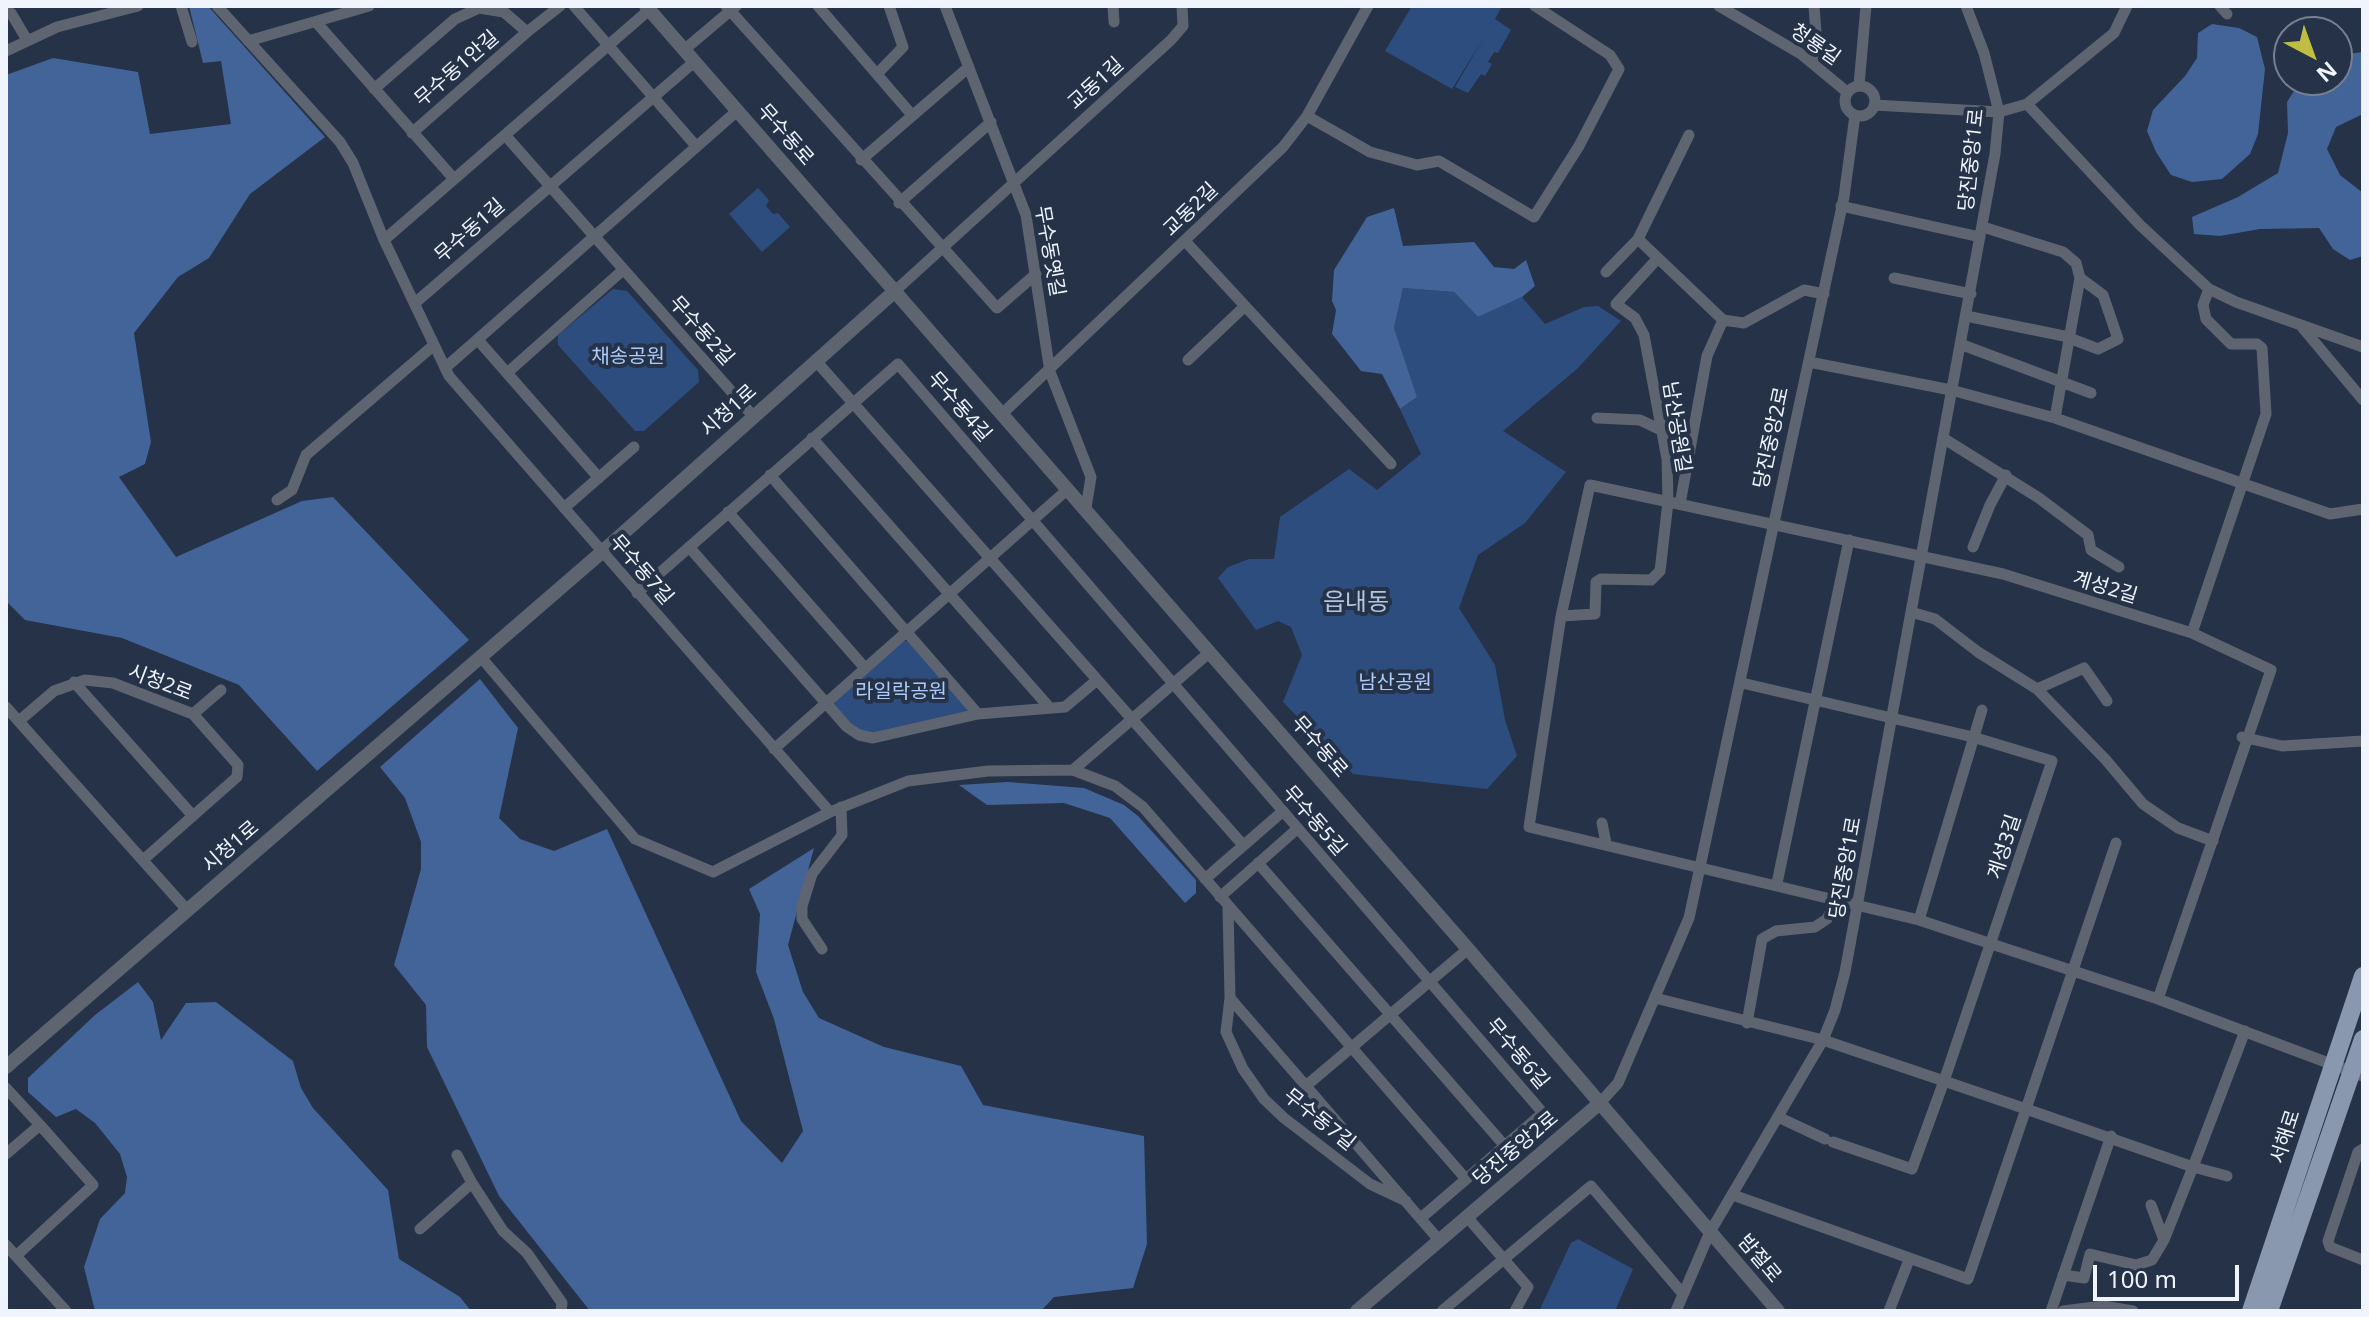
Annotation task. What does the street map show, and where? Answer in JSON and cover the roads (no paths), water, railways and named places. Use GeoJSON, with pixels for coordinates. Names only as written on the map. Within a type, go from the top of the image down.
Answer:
{"type":"FeatureCollection","features":[{"type":"Feature","properties":{"kind":"main road","name":"서해로"},"geometry":{"type":"LineString","coordinates":[[2251,1311],[2363,976]]}},
{"type":"Feature","properties":{"kind":"main road","name":"서해로"},"geometry":{"type":"LineString","coordinates":[[2269,1311],[2357,1074],[2363,1039]]}},
{"type":"Feature","properties":{"kind":"street"},"geometry":{"type":"LineString","coordinates":[[6,51],[57,27],[138,6]]}},
{"type":"Feature","properties":{"kind":"street"},"geometry":{"type":"LineString","coordinates":[[181,6],[192,42]]}},
{"type":"Feature","properties":{"kind":"street","name":"무수동7길"},"geometry":{"type":"LineString","coordinates":[[217,6],[340,142],[353,163],[384,240],[445,368],[774,749],[835,810]]}},
{"type":"Feature","properties":{"kind":"street"},"geometry":{"type":"LineString","coordinates":[[248,41],[369,6]]}},
{"type":"Feature","properties":{"kind":"street","name":"무수동1안길"},"geometry":{"type":"LineString","coordinates":[[412,133],[560,6]]}},
{"type":"Feature","properties":{"kind":"street"},"geometry":{"type":"LineString","coordinates":[[574,6],[696,146]]}},
{"type":"Feature","properties":{"kind":"street"},"geometry":{"type":"LineString","coordinates":[[818,6],[912,115]]}},
{"type":"Feature","properties":{"kind":"street"},"geometry":{"type":"LineString","coordinates":[[878,73],[903,47],[889,6]]}},
{"type":"Feature","properties":{"kind":"street","name":"무수동옛길"},"geometry":{"type":"LineString","coordinates":[[945,6],[1026,215],[1050,372],[1091,477],[1086,508]]}},
{"type":"Feature","properties":{"kind":"street"},"geometry":{"type":"LineString","coordinates":[[1113,6],[1114,22]]}},
{"type":"Feature","properties":{"kind":"street","name":"교동1길"},"geometry":{"type":"LineString","coordinates":[[1015,180],[1171,40],[1183,26],[1182,6]]}},
{"type":"Feature","properties":{"kind":"street","name":"교동2길"},"geometry":{"type":"LineString","coordinates":[[1003,413],[1050,372],[1283,147],[1307,116],[1368,6]]}},
{"type":"Feature","properties":{"kind":"street"},"geometry":{"type":"LineString","coordinates":[[1307,116],[1370,152],[1417,165],[1439,161],[1534,217],[1579,146],[1619,69],[1610,55],[1535,6]]}},
{"type":"Feature","properties":{"kind":"street","name":"청룡길"},"geometry":{"type":"LineString","coordinates":[[1719,6],[1812,62],[1847,92]]}},
{"type":"Feature","properties":{"kind":"street"},"geometry":{"type":"LineString","coordinates":[[1812,62],[1817,46],[1814,6]]}},
{"type":"Feature","properties":{"kind":"street"},"geometry":{"type":"LineString","coordinates":[[1859,85],[1866,6]]}},
{"type":"Feature","properties":{"kind":"street","name":"당진중앙1로"},"geometry":{"type":"LineString","coordinates":[[1676,1311],[1710,1232],[1823,1040],[1835,1010],[1858,903],[1971,294],[1999,112],[1966,6]]}},
{"type":"Feature","properties":{"kind":"street"},"geometry":{"type":"LineString","coordinates":[[1874,105],[1999,112],[2027,104],[2114,33],[2127,6]]}},
{"type":"Feature","properties":{"kind":"street","name":"무수동1안길"},"geometry":{"type":"LineString","coordinates":[[374,89],[455,19],[479,8],[504,12],[527,32]]}},
{"type":"Feature","properties":{"kind":"street"},"geometry":{"type":"LineString","coordinates":[[384,240],[647,8]]}},
{"type":"Feature","properties":{"kind":"street","name":"무수동로"},"geometry":{"type":"LineString","coordinates":[[647,8],[1086,508],[1710,1232]]}},
{"type":"Feature","properties":{"kind":"street"},"geometry":{"type":"LineString","coordinates":[[731,8],[899,203],[997,308],[1036,274]]}},
{"type":"Feature","properties":{"kind":"street","name":"무수동1길"},"geometry":{"type":"LineString","coordinates":[[415,303],[653,96],[731,8]]}},
{"type":"Feature","properties":{"kind":"street"},"geometry":{"type":"LineString","coordinates":[[6,11],[11,13],[27,40]]}},
{"type":"Feature","properties":{"kind":"street","name":"무수동1안길"},"geometry":{"type":"LineString","coordinates":[[316,22],[454,179]]}},
{"type":"Feature","properties":{"kind":"street"},"geometry":{"type":"LineString","coordinates":[[861,160],[969,67]]}},
{"type":"Feature","properties":{"kind":"street"},"geometry":{"type":"LineString","coordinates":[[1859,85],[1847,92],[1845,106],[1855,115],[1865,115],[1874,105]]}},
{"type":"Feature","properties":{"kind":"street"},"geometry":{"type":"LineString","coordinates":[[1859,85],[1872,91],[1874,105]]}},
{"type":"Feature","properties":{"kind":"street"},"geometry":{"type":"LineString","coordinates":[[2027,104],[2140,225],[2209,289],[2301,327],[2363,347]]}},
{"type":"Feature","properties":{"kind":"street"},"geometry":{"type":"LineString","coordinates":[[445,368],[737,111]]}},
{"type":"Feature","properties":{"kind":"street","name":"당진중앙2로"},"geometry":{"type":"LineString","coordinates":[[1366,1308],[1439,1240],[1600,1103],[1618,1083],[1689,918],[1703,866],[1824,294],[1851,160],[1855,115]]}},
{"type":"Feature","properties":{"kind":"street"},"geometry":{"type":"LineString","coordinates":[[899,203],[991,122]]}},
{"type":"Feature","properties":{"kind":"street"},"geometry":{"type":"LineString","coordinates":[[505,135],[593,236]]}},
{"type":"Feature","properties":{"kind":"street"},"geometry":{"type":"LineString","coordinates":[[1606,272],[1638,239],[1689,135]]}},
{"type":"Feature","properties":{"kind":"street"},"geometry":{"type":"LineString","coordinates":[[895,291],[1015,180]]}},
{"type":"Feature","properties":{"kind":"street"},"geometry":{"type":"LineString","coordinates":[[1841,206],[1982,232]]}},
{"type":"Feature","properties":{"kind":"street","name":"당진중앙1로"},"geometry":{"type":"LineString","coordinates":[[1966,316],[2068,338],[2098,349],[2118,339],[2103,295],[2080,278],[2076,263],[2063,252],[1982,232]]}},
{"type":"Feature","properties":{"kind":"street","name":"무수동2길"},"geometry":{"type":"LineString","coordinates":[[593,236],[753,416]]}},
{"type":"Feature","properties":{"kind":"street"},"geometry":{"type":"LineString","coordinates":[[1638,239],[1723,320],[1744,323],[1795,292],[1804,290],[1824,294]]}},
{"type":"Feature","properties":{"kind":"street"},"geometry":{"type":"LineString","coordinates":[[1185,241],[1391,464]]}},
{"type":"Feature","properties":{"kind":"street","name":"남산공원길"},"geometry":{"type":"LineString","coordinates":[[1561,616],[1590,485],[1674,503],[1644,335],[1635,318],[1616,304],[1658,258]]}},
{"type":"Feature","properties":{"kind":"street"},"geometry":{"type":"LineString","coordinates":[[507,373],[623,270]]}},
{"type":"Feature","properties":{"kind":"street"},"geometry":{"type":"LineString","coordinates":[[1894,278],[1971,294]]}},
{"type":"Feature","properties":{"kind":"street"},"geometry":{"type":"LineString","coordinates":[[2055,418],[2080,278]]}},
{"type":"Feature","properties":{"kind":"street"},"geometry":{"type":"LineString","coordinates":[[2192,633],[2266,414],[2265,358],[2257,344],[2231,344],[2206,319],[2203,305],[2209,289]]}},
{"type":"Feature","properties":{"kind":"street","name":"시청1로"},"geometry":{"type":"LineString","coordinates":[[6,1067],[602,552],[895,291]]}},
{"type":"Feature","properties":{"kind":"street"},"geometry":{"type":"LineString","coordinates":[[1188,360],[1244,307]]}},
{"type":"Feature","properties":{"kind":"street"},"geometry":{"type":"LineString","coordinates":[[1723,320],[1707,356],[1660,571],[1651,580],[1601,579],[1596,582],[1595,614],[1561,616],[1529,827],[1777,883],[1919,920],[2158,999],[2357,1074]]}},
{"type":"Feature","properties":{"kind":"street"},"geometry":{"type":"LineString","coordinates":[[2301,327],[2363,400]]}},
{"type":"Feature","properties":{"kind":"street"},"geometry":{"type":"LineString","coordinates":[[478,340],[599,478]]}},
{"type":"Feature","properties":{"kind":"street"},"geometry":{"type":"LineString","coordinates":[[1960,344],[2091,393]]}},
{"type":"Feature","properties":{"kind":"street"},"geometry":{"type":"LineString","coordinates":[[277,500],[292,490],[306,455],[434,345]]}},
{"type":"Feature","properties":{"kind":"street"},"geometry":{"type":"LineString","coordinates":[[816,361],[1243,845]]}},
{"type":"Feature","properties":{"kind":"street"},"geometry":{"type":"LineString","coordinates":[[1809,362],[1951,390],[2055,418],[2330,514],[2363,509]]}},
{"type":"Feature","properties":{"kind":"street","name":"무수동4길"},"geometry":{"type":"LineString","coordinates":[[637,593],[898,364],[1171,685]]}},
{"type":"Feature","properties":{"kind":"street"},"geometry":{"type":"LineString","coordinates":[[1597,418],[1640,420],[1661,430]]}},
{"type":"Feature","properties":{"kind":"street"},"geometry":{"type":"LineString","coordinates":[[812,438],[1049,707]]}},
{"type":"Feature","properties":{"kind":"street"},"geometry":{"type":"LineString","coordinates":[[1943,438],[2006,475],[2088,535],[2091,550],[2119,567]]}},
{"type":"Feature","properties":{"kind":"street"},"geometry":{"type":"LineString","coordinates":[[564,508],[634,447]]}},
{"type":"Feature","properties":{"kind":"street"},"geometry":{"type":"LineString","coordinates":[[770,475],[978,714]]}},
{"type":"Feature","properties":{"kind":"street"},"geometry":{"type":"LineString","coordinates":[[1973,547],[2006,475]]}},
{"type":"Feature","properties":{"kind":"street"},"geometry":{"type":"LineString","coordinates":[[774,749],[1068,489]]}},
{"type":"Feature","properties":{"kind":"street"},"geometry":{"type":"LineString","coordinates":[[1674,503],[1775,522],[1922,557]]}},
{"type":"Feature","properties":{"kind":"street"},"geometry":{"type":"LineString","coordinates":[[728,512],[865,668]]}},
{"type":"Feature","properties":{"kind":"street"},"geometry":{"type":"LineString","coordinates":[[1777,883],[1849,540]]}},
{"type":"Feature","properties":{"kind":"street"},"geometry":{"type":"LineString","coordinates":[[689,547],[853,732],[873,738],[978,714],[1065,707],[1097,680]]}},
{"type":"Feature","properties":{"kind":"street","name":"계성2길"},"geometry":{"type":"LineString","coordinates":[[1922,557],[2003,574],[2192,633],[2271,670],[2245,738]]}},
{"type":"Feature","properties":{"kind":"street"},"geometry":{"type":"LineString","coordinates":[[1911,612],[1935,619],[1978,652],[2037,689],[2106,760],[2143,804],[2178,828],[2213,841]]}},
{"type":"Feature","properties":{"kind":"street"},"geometry":{"type":"LineString","coordinates":[[1073,770],[1210,652]]}},
{"type":"Feature","properties":{"kind":"street"},"geometry":{"type":"LineString","coordinates":[[480,656],[635,839],[713,872],[835,810],[908,781],[988,771],[1073,770],[1115,786],[1143,807],[1465,1178]]}},
{"type":"Feature","properties":{"kind":"street"},"geometry":{"type":"LineString","coordinates":[[2037,689],[2084,668],[2107,701]]}},
{"type":"Feature","properties":{"kind":"street"},"geometry":{"type":"LineString","coordinates":[[19,721],[54,691],[74,682],[193,816]]}},
{"type":"Feature","properties":{"kind":"street","name":"시청2로"},"geometry":{"type":"LineString","coordinates":[[74,682],[113,683],[193,714],[238,765],[237,777],[143,860]]}},
{"type":"Feature","properties":{"kind":"street"},"geometry":{"type":"LineString","coordinates":[[89,699],[87,693],[95,687],[113,683]]}},
{"type":"Feature","properties":{"kind":"street"},"geometry":{"type":"LineString","coordinates":[[1742,683],[1973,737]]}},
{"type":"Feature","properties":{"kind":"street","name":"무수동5길"},"geometry":{"type":"LineString","coordinates":[[1171,685],[1431,980]]}},
{"type":"Feature","properties":{"kind":"street"},"geometry":{"type":"LineString","coordinates":[[193,714],[221,690]]}},
{"type":"Feature","properties":{"kind":"street"},"geometry":{"type":"LineString","coordinates":[[6,707],[188,911]]}},
{"type":"Feature","properties":{"kind":"street"},"geometry":{"type":"LineString","coordinates":[[1919,920],[1982,710]]}},
{"type":"Feature","properties":{"kind":"street","name":"계성3길"},"geometry":{"type":"LineString","coordinates":[[1778,1117],[1829,1140],[1912,1169],[1992,944],[2052,761],[1973,737]]}},
{"type":"Feature","properties":{"kind":"street"},"geometry":{"type":"LineString","coordinates":[[2158,999],[2245,738],[2282,746],[2363,741]]}},
{"type":"Feature","properties":{"kind":"street"},"geometry":{"type":"LineString","coordinates":[[822,949],[802,919],[802,906],[812,874],[842,835],[835,810]]}},
{"type":"Feature","properties":{"kind":"street"},"geometry":{"type":"LineString","coordinates":[[1205,879],[1282,812]]}},
{"type":"Feature","properties":{"kind":"street"},"geometry":{"type":"LineString","coordinates":[[1602,823],[1606,843]]}},
{"type":"Feature","properties":{"kind":"street"},"geometry":{"type":"LineString","coordinates":[[1224,902],[1258,863],[1297,829]]}},
{"type":"Feature","properties":{"kind":"street"},"geometry":{"type":"LineString","coordinates":[[1733,1195],[1968,1279],[2116,843]]}},
{"type":"Feature","properties":{"kind":"street"},"geometry":{"type":"LineString","coordinates":[[1258,863],[1504,1145]]}},
{"type":"Feature","properties":{"kind":"street"},"geometry":{"type":"LineString","coordinates":[[1747,1023],[1762,939],[1776,931],[1815,927],[1827,919],[1837,898]]}},
{"type":"Feature","properties":{"kind":"street","name":"무수동7길"},"geometry":{"type":"LineString","coordinates":[[1224,902],[1230,998],[1226,1032],[1243,1069],[1264,1099],[1370,1184],[1406,1201]]}},
{"type":"Feature","properties":{"kind":"street"},"geometry":{"type":"LineString","coordinates":[[1307,1085],[1468,949]]}},
{"type":"Feature","properties":{"kind":"street","name":"무수동6길"},"geometry":{"type":"LineString","coordinates":[[1421,1218],[1543,1113],[1431,980]]}},
{"type":"Feature","properties":{"kind":"street","name":"무수동7길"},"geometry":{"type":"LineString","coordinates":[[1230,998],[1439,1240]]}},
{"type":"Feature","properties":{"kind":"street"},"geometry":{"type":"LineString","coordinates":[[1655,998],[1823,1040],[2227,1176]]}},
{"type":"Feature","properties":{"kind":"street"},"geometry":{"type":"LineString","coordinates":[[2063,1275],[2084,1278],[2090,1254],[2136,1265],[2152,1260],[2164,1240],[2245,1031]]}},
{"type":"Feature","properties":{"kind":"street"},"geometry":{"type":"LineString","coordinates":[[6,1088],[93,1185],[16,1256]]}},
{"type":"Feature","properties":{"kind":"street"},"geometry":{"type":"LineString","coordinates":[[6,1154],[40,1125]]}},
{"type":"Feature","properties":{"kind":"street"},"geometry":{"type":"LineString","coordinates":[[2051,1311],[2111,1136]]}},
{"type":"Feature","properties":{"kind":"street"},"geometry":{"type":"LineString","coordinates":[[2363,1149],[2358,1152],[2328,1241],[2330,1247],[2363,1260]]}},
{"type":"Feature","properties":{"kind":"street"},"geometry":{"type":"LineString","coordinates":[[457,1155],[503,1231],[527,1253],[562,1303],[561,1311]]}},
{"type":"Feature","properties":{"kind":"street"},"geometry":{"type":"LineString","coordinates":[[420,1229],[472,1183]]}},
{"type":"Feature","properties":{"kind":"street"},"geometry":{"type":"LineString","coordinates":[[1442,1311],[1591,1186],[1683,1294]]}},
{"type":"Feature","properties":{"kind":"street"},"geometry":{"type":"LineString","coordinates":[[2151,1205],[2164,1240]]}},
{"type":"Feature","properties":{"kind":"street"},"geometry":{"type":"LineString","coordinates":[[1467,1217],[1528,1287],[1515,1311]]}},
{"type":"Feature","properties":{"kind":"street","name":"밤절로"},"geometry":{"type":"LineString","coordinates":[[1710,1232],[1776,1309]]}},
{"type":"Feature","properties":{"kind":"street"},"geometry":{"type":"LineString","coordinates":[[6,1245],[66,1311]]}},
{"type":"Feature","properties":{"kind":"street"},"geometry":{"type":"LineString","coordinates":[[1889,1311],[1909,1260]]}},
{"type":"Feature","properties":{"kind":"street"},"geometry":{"type":"LineString","coordinates":[[2063,1311],[2103,1306],[2133,1311]]}},
{"type":"Feature","properties":{"kind":"street"},"geometry":{"type":"LineString","coordinates":[[1776,1309],[1789,1311]]}},
{"type":"Feature","properties":{"kind":"district","name":"읍내동"},"geometry":{"type":"Point","coordinates":[1356,603]}},
{"type":"Feature","properties":{"kind":"park label","name":"채송공원"},"geometry":{"type":"Point","coordinates":[628,357]}},
{"type":"Feature","properties":{"kind":"park label","name":"남산공원"},"geometry":{"type":"Point","coordinates":[1395,683]}},
{"type":"Feature","properties":{"kind":"park label","name":"라일락공원"},"geometry":{"type":"Point","coordinates":[901,692]}}]}
